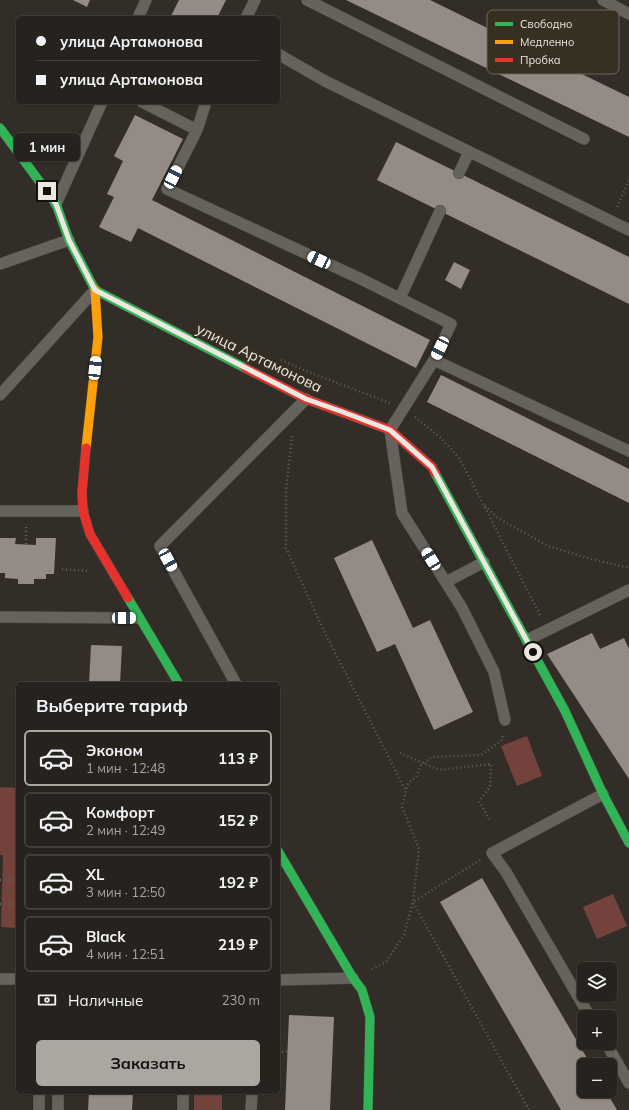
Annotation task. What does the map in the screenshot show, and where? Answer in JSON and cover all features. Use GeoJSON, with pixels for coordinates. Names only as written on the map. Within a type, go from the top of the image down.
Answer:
{"type":"FeatureCollection","features":[{"type":"Feature","properties":{"kind":"street"},"geometry":{"type":"LineString","coordinates":[[0,128],[56,204],[69,240],[95,290],[98,337],[83,477],[83,511],[90,534],[178,682]]}},
{"type":"Feature","properties":{"kind":"street","name":"улица Артамонова"},"geometry":{"type":"LineString","coordinates":[[95,290],[306,399],[390,430],[432,467],[565,711],[603,794],[629,843]]}},
{"type":"Feature","properties":{"kind":"street"},"geometry":{"type":"LineString","coordinates":[[280,854],[353,978],[362,990],[366,1001],[370,1017],[368,1110]]}},
{"type":"Feature","properties":{"kind":"lane"},"geometry":{"type":"LineString","coordinates":[[139,16],[146,0]]}},
{"type":"Feature","properties":{"kind":"lane"},"geometry":{"type":"LineString","coordinates":[[247,16],[255,0]]}},
{"type":"Feature","properties":{"kind":"lane"},"geometry":{"type":"LineString","coordinates":[[307,0],[584,139]]}},
{"type":"Feature","properties":{"kind":"lane"},"geometry":{"type":"LineString","coordinates":[[603,0],[629,14]]}},
{"type":"Feature","properties":{"kind":"lane"},"geometry":{"type":"LineString","coordinates":[[280,55],[325,81],[629,230]]}},
{"type":"Feature","properties":{"kind":"lane"},"geometry":{"type":"LineString","coordinates":[[56,204],[101,104]]}},
{"type":"Feature","properties":{"kind":"lane"},"geometry":{"type":"LineString","coordinates":[[146,104],[197,130]]}},
{"type":"Feature","properties":{"kind":"lane"},"geometry":{"type":"LineString","coordinates":[[205,104],[197,130],[166,189],[361,279],[451,324],[434,360],[390,430],[402,513],[462,608],[494,672],[505,720]]}},
{"type":"Feature","properties":{"kind":"lane"},"geometry":{"type":"LineString","coordinates":[[459,173],[469,152]]}},
{"type":"Feature","properties":{"kind":"lane"},"geometry":{"type":"LineString","coordinates":[[400,298],[440,211]]}},
{"type":"Feature","properties":{"kind":"lane"},"geometry":{"type":"LineString","coordinates":[[0,264],[69,240]]}},
{"type":"Feature","properties":{"kind":"lane"},"geometry":{"type":"LineString","coordinates":[[0,395],[95,290]]}},
{"type":"Feature","properties":{"kind":"lane"},"geometry":{"type":"LineString","coordinates":[[434,360],[629,451]]}},
{"type":"Feature","properties":{"kind":"lane"},"geometry":{"type":"LineString","coordinates":[[235,682],[160,546],[306,399]]}},
{"type":"Feature","properties":{"kind":"lane"},"geometry":{"type":"LineString","coordinates":[[0,511],[83,511]]}},
{"type":"Feature","properties":{"kind":"lane"},"geometry":{"type":"LineString","coordinates":[[446,582],[484,562]]}},
{"type":"Feature","properties":{"kind":"lane"},"geometry":{"type":"LineString","coordinates":[[526,640],[628,595]]}},
{"type":"Feature","properties":{"kind":"lane"},"geometry":{"type":"LineString","coordinates":[[0,617],[139,618]]}},
{"type":"Feature","properties":{"kind":"lane"},"geometry":{"type":"LineString","coordinates":[[168,682],[169,667]]}},
{"type":"Feature","properties":{"kind":"lane"},"geometry":{"type":"LineString","coordinates":[[586,1010],[506,872],[492,853],[603,794]]}},
{"type":"Feature","properties":{"kind":"lane"},"geometry":{"type":"LineString","coordinates":[[0,978],[16,979]]}},
{"type":"Feature","properties":{"kind":"lane"},"geometry":{"type":"LineString","coordinates":[[280,980],[353,978]]}},
{"type":"Feature","properties":{"kind":"lane"},"geometry":{"type":"LineString","coordinates":[[610,1050],[627,1076]]}},
{"type":"Feature","properties":{"kind":"lane"},"geometry":{"type":"LineString","coordinates":[[39,1094],[39,1110]]}},
{"type":"Feature","properties":{"kind":"lane"},"geometry":{"type":"LineString","coordinates":[[58,1094],[58,1110]]}},
{"type":"Feature","properties":{"kind":"lane"},"geometry":{"type":"LineString","coordinates":[[183,1094],[183,1110]]}},
{"type":"Feature","properties":{"kind":"lane"},"geometry":{"type":"LineString","coordinates":[[251,1110],[252,1094]]}},
{"type":"Feature","properties":{"kind":"path"},"geometry":{"type":"LineString","coordinates":[[610,221],[629,180]]}},
{"type":"Feature","properties":{"kind":"path"},"geometry":{"type":"LineString","coordinates":[[294,411],[286,490],[286,548],[323,629],[406,791]]}},
{"type":"Feature","properties":{"kind":"path"},"geometry":{"type":"LineString","coordinates":[[483,504],[498,518],[548,546],[591,559],[629,568]]}},
{"type":"Feature","properties":{"kind":"path"},"geometry":{"type":"LineString","coordinates":[[62,568],[90,571]]}},
{"type":"Feature","properties":{"kind":"path"},"geometry":{"type":"LineString","coordinates":[[353,978],[386,962],[404,935],[413,902],[419,849],[402,807],[408,783],[416,777],[421,765],[432,757],[482,755],[502,740],[505,720]]}},
{"type":"Feature","properties":{"kind":"path"},"geometry":{"type":"LineString","coordinates":[[400,753],[439,770],[491,764],[490,787],[479,801],[490,822]]}},
{"type":"Feature","properties":{"kind":"path"},"geometry":{"type":"LineString","coordinates":[[413,902],[492,853]]}},
{"type":"Feature","properties":{"kind":"path"},"geometry":{"type":"LineString","coordinates":[[0,880],[16,880]]}},
{"type":"Feature","properties":{"kind":"path"},"geometry":{"type":"LineString","coordinates":[[413,902],[529,1110]]}},
{"type":"Feature","properties":{"kind":"path"},"geometry":{"type":"LineString","coordinates":[[0,904],[16,904]]}},
{"type":"Feature","properties":{"kind":"path"},"geometry":{"type":"LineString","coordinates":[[280,1053],[288,1051]]}},
{"type":"Feature","properties":{"kind":"shaded area"},"geometry":{"type":"Polygon","coordinates":[[[527,736],[542,776],[517,786],[501,746],[527,736]]]}},
{"type":"Feature","properties":{"kind":"shaded area"},"geometry":{"type":"Polygon","coordinates":[[[0,787],[16,788],[16,928],[1,927],[3,855],[0,855],[0,787]]]}},
{"type":"Feature","properties":{"kind":"shaded area"},"geometry":{"type":"Polygon","coordinates":[[[613,894],[627,926],[597,939],[583,907],[613,894]]]}},
{"type":"Feature","properties":{"kind":"shaded area"},"geometry":{"type":"Polygon","coordinates":[[[194,1094],[222,1094],[222,1110],[194,1110],[194,1094]]]}},
{"type":"Feature","properties":{"kind":"building"},"geometry":{"type":"Polygon","coordinates":[[[73,0],[90,0],[87,7],[73,0]]]}},
{"type":"Feature","properties":{"kind":"building"},"geometry":{"type":"Polygon","coordinates":[[[179,0],[226,0],[218,16],[171,16],[179,0]]]}},
{"type":"Feature","properties":{"kind":"building"},"geometry":{"type":"Polygon","coordinates":[[[346,0],[430,0],[487,28],[487,68],[346,0]]]}},
{"type":"Feature","properties":{"kind":"building"},"geometry":{"type":"Polygon","coordinates":[[[499,74],[582,74],[629,97],[629,137],[499,74]]]}},
{"type":"Feature","properties":{"kind":"building"},"geometry":{"type":"Polygon","coordinates":[[[135,115],[183,139],[152,200],[430,340],[416,368],[138,228],[131,242],[99,227],[114,197],[107,194],[123,161],[114,156],[135,115]]]}},
{"type":"Feature","properties":{"kind":"building"},"geometry":{"type":"Polygon","coordinates":[[[396,142],[629,257],[629,304],[377,180],[396,142]]]}},
{"type":"Feature","properties":{"kind":"building"},"geometry":{"type":"Polygon","coordinates":[[[454,262],[470,270],[461,289],[445,280],[454,262]]]}},
{"type":"Feature","properties":{"kind":"building"},"geometry":{"type":"Polygon","coordinates":[[[441,375],[629,469],[629,503],[427,402],[441,375]]]}},
{"type":"Feature","properties":{"kind":"building"},"geometry":{"type":"Polygon","coordinates":[[[0,538],[16,538],[15,544],[36,545],[36,538],[56,538],[54,574],[46,574],[46,579],[34,579],[34,584],[18,584],[18,579],[5,578],[5,573],[0,573],[0,538]]]}},
{"type":"Feature","properties":{"kind":"building"},"geometry":{"type":"Polygon","coordinates":[[[372,540],[413,628],[430,620],[473,712],[434,730],[395,644],[377,652],[334,558],[372,540]]]}},
{"type":"Feature","properties":{"kind":"building"},"geometry":{"type":"Polygon","coordinates":[[[592,633],[600,649],[624,638],[629,649],[629,779],[547,654],[592,633]]]}},
{"type":"Feature","properties":{"kind":"building"},"geometry":{"type":"Polygon","coordinates":[[[91,645],[122,646],[120,682],[89,682],[91,645]]]}},
{"type":"Feature","properties":{"kind":"building"},"geometry":{"type":"Polygon","coordinates":[[[482,878],[577,1041],[577,1050],[582,1050],[587,1058],[577,1058],[577,1098],[610,1098],[617,1110],[561,1110],[440,902],[482,878]]]}},
{"type":"Feature","properties":{"kind":"building"},"geometry":{"type":"Polygon","coordinates":[[[289,1015],[334,1017],[330,1110],[285,1110],[289,1015]]]}},
{"type":"Feature","properties":{"kind":"building"},"geometry":{"type":"Polygon","coordinates":[[[89,1094],[133,1094],[132,1110],[88,1110],[89,1094]]]}},
{"type":"Feature","properties":{"kind":"traffic: fast"},"geometry":{"type":"LineString","coordinates":[[0,128],[56,204],[69,240],[95,290],[245,368]]}},
{"type":"Feature","properties":{"kind":"traffic: fast"},"geometry":{"type":"LineString","coordinates":[[435,473],[565,711],[603,794],[629,843]]}},
{"type":"Feature","properties":{"kind":"traffic: fast"},"geometry":{"type":"LineString","coordinates":[[128,598],[178,682]]}},
{"type":"Feature","properties":{"kind":"traffic: fast"},"geometry":{"type":"LineString","coordinates":[[280,854],[353,978],[362,990],[370,1017],[368,1110]]}},
{"type":"Feature","properties":{"kind":"traffic: slow"},"geometry":{"type":"LineString","coordinates":[[86,448],[98,337],[95,290]]}},
{"type":"Feature","properties":{"kind":"traffic: jam"},"geometry":{"type":"LineString","coordinates":[[245,368],[306,399],[390,430],[432,467],[435,473]]}},
{"type":"Feature","properties":{"kind":"traffic: jam"},"geometry":{"type":"LineString","coordinates":[[86,448],[82,492],[83,511],[90,534],[128,598]]}},
{"type":"Feature","properties":{"kind":"route"},"geometry":{"type":"LineString","coordinates":[[47,191],[56,204],[69,240],[95,290],[306,399],[390,430],[432,467],[533,652]]}}]}
